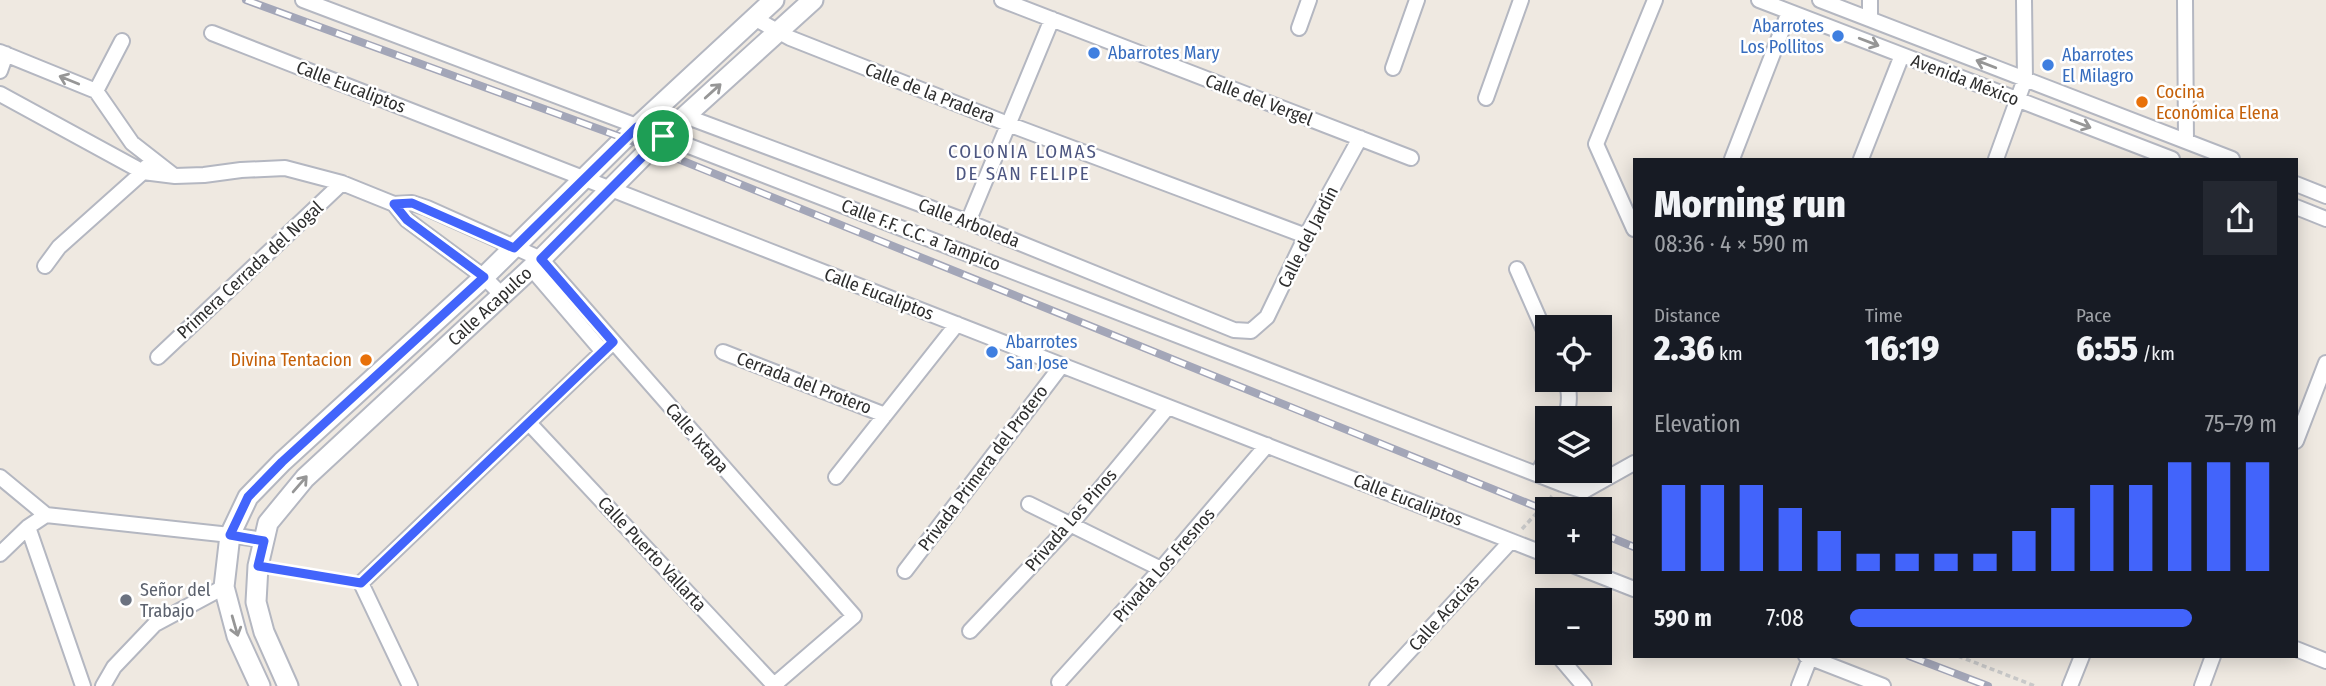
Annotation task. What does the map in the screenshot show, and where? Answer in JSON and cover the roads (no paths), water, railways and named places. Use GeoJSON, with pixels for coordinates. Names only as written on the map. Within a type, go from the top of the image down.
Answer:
{"type":"FeatureCollection","features":[{"type":"Feature","properties":{"kind":"street","name":"Calle F.F. C.C. a Tampico"},"geometry":{"type":"LineString","coordinates":[[303,0],[1535,472]]}},
{"type":"Feature","properties":{"kind":"street","name":"Calle Acapulco"},"geometry":{"type":"LineString","coordinates":[[224,587],[230,535],[248,497],[282,462],[484,277],[637,127],[774,0]]}},
{"type":"Feature","properties":{"kind":"street","name":"Calle Acapulco"},"geometry":{"type":"LineString","coordinates":[[288,686],[264,632],[256,601],[258,566],[268,523],[305,478],[536,263],[612,190],[663,136],[813,0]]}},
{"type":"Feature","properties":{"kind":"street","name":"Calle del Vergel"},"geometry":{"type":"LineString","coordinates":[[1002,0],[1411,158]]}},
{"type":"Feature","properties":{"kind":"street"},"geometry":{"type":"LineString","coordinates":[[1298,28],[1310,0]]}},
{"type":"Feature","properties":{"kind":"street"},"geometry":{"type":"LineString","coordinates":[[1393,68],[1418,0]]}},
{"type":"Feature","properties":{"kind":"street"},"geometry":{"type":"LineString","coordinates":[[1486,98],[1521,0]]}},
{"type":"Feature","properties":{"kind":"street"},"geometry":{"type":"LineString","coordinates":[[1633,227],[1596,144],[1655,0]]}},
{"type":"Feature","properties":{"kind":"street","name":"Avenida México"},"geometry":{"type":"LineString","coordinates":[[1759,0],[2018,100],[2143,154],[2166,158]]}},
{"type":"Feature","properties":{"kind":"street","name":"Avenida México"},"geometry":{"type":"LineString","coordinates":[[1820,0],[2229,158]]}},
{"type":"Feature","properties":{"kind":"street"},"geometry":{"type":"LineString","coordinates":[[1870,0],[1870,19]]}},
{"type":"Feature","properties":{"kind":"street"},"geometry":{"type":"LineString","coordinates":[[1996,158],[2025,79],[2024,0]]}},
{"type":"Feature","properties":{"kind":"street"},"geometry":{"type":"LineString","coordinates":[[2185,0],[2186,141]]}},
{"type":"Feature","properties":{"kind":"street"},"geometry":{"type":"LineString","coordinates":[[1732,158],[1789,12]]}},
{"type":"Feature","properties":{"kind":"street","name":"Calle de la Pradera"},"geometry":{"type":"LineString","coordinates":[[754,18],[790,38],[1008,124],[1306,236]]}},
{"type":"Feature","properties":{"kind":"street"},"geometry":{"type":"LineString","coordinates":[[968,222],[1052,19]]}},
{"type":"Feature","properties":{"kind":"street","name":"Calle Eucaliptos"},"geometry":{"type":"LineString","coordinates":[[212,33],[1535,550]]}},
{"type":"Feature","properties":{"kind":"street"},"geometry":{"type":"LineString","coordinates":[[96,90],[122,41]]}},
{"type":"Feature","properties":{"kind":"street"},"geometry":{"type":"LineString","coordinates":[[0,71],[3,53],[96,90],[132,143],[175,176]]}},
{"type":"Feature","properties":{"kind":"street"},"geometry":{"type":"LineString","coordinates":[[1861,158],[1902,55]]}},
{"type":"Feature","properties":{"kind":"street"},"geometry":{"type":"LineString","coordinates":[[0,94],[144,172],[175,176],[285,168],[342,183],[394,204],[412,203],[514,248],[536,263]]}},
{"type":"Feature","properties":{"kind":"street","name":"Calle Arboleda"},"geometry":{"type":"LineString","coordinates":[[685,116],[968,222],[1234,330],[1251,331]]}},
{"type":"Feature","properties":{"kind":"street","name":"Calle del Jardín"},"geometry":{"type":"LineString","coordinates":[[1251,331],[1267,317],[1306,236],[1360,138]]}},
{"type":"Feature","properties":{"kind":"street"},"geometry":{"type":"LineString","coordinates":[[45,266],[59,247],[144,172],[151,159]]}},
{"type":"Feature","properties":{"kind":"street","name":"Primera Cerrada del Nogal"},"geometry":{"type":"LineString","coordinates":[[158,357],[342,183]]}},
{"type":"Feature","properties":{"kind":"street"},"geometry":{"type":"LineString","coordinates":[[2298,184],[2326,184]]}},
{"type":"Feature","properties":{"kind":"street"},"geometry":{"type":"LineString","coordinates":[[2298,184],[2326,195]]}},
{"type":"Feature","properties":{"kind":"street"},"geometry":{"type":"LineString","coordinates":[[394,204],[407,220],[484,277],[502,295]]}},
{"type":"Feature","properties":{"kind":"street"},"geometry":{"type":"LineString","coordinates":[[2298,208],[2326,219]]}},
{"type":"Feature","properties":{"kind":"street"},"geometry":{"type":"LineString","coordinates":[[440,243],[451,219]]}},
{"type":"Feature","properties":{"kind":"street","name":"Calle Ixtapa"},"geometry":{"type":"LineString","coordinates":[[536,263],[608,347],[854,616],[774,685]]}},
{"type":"Feature","properties":{"kind":"street"},"geometry":{"type":"LineString","coordinates":[[1517,269],[1537,315]]}},
{"type":"Feature","properties":{"kind":"street"},"geometry":{"type":"LineString","coordinates":[[836,477],[957,324]]}},
{"type":"Feature","properties":{"kind":"street"},"geometry":{"type":"LineString","coordinates":[[410,686],[361,583],[608,347]]}},
{"type":"Feature","properties":{"kind":"street","name":"Cerrada del Protero"},"geometry":{"type":"LineString","coordinates":[[723,352],[885,415]]}},
{"type":"Feature","properties":{"kind":"street"},"geometry":{"type":"LineString","coordinates":[[2298,430],[2302,409],[2326,363]]}},
{"type":"Feature","properties":{"kind":"street","name":"Privada Primera del Protero"},"geometry":{"type":"LineString","coordinates":[[905,571],[1062,365]]}},
{"type":"Feature","properties":{"kind":"street","name":"Privada Los Pinos"},"geometry":{"type":"LineString","coordinates":[[970,631],[1071,524],[1168,407]]}},
{"type":"Feature","properties":{"kind":"street","name":"Calle Puerto Vallarta"},"geometry":{"type":"LineString","coordinates":[[529,423],[774,685]]}},
{"type":"Feature","properties":{"kind":"street","name":"Privada Los Fresnos"},"geometry":{"type":"LineString","coordinates":[[1059,682],[1161,569],[1267,445]]}},
{"type":"Feature","properties":{"kind":"street","name":"Calle F.F. C.C. a Tampico"},"geometry":{"type":"LineString","coordinates":[[1612,475],[1633,464]]}},
{"type":"Feature","properties":{"kind":"street"},"geometry":{"type":"LineString","coordinates":[[0,477],[46,515],[264,541]]}},
{"type":"Feature","properties":{"kind":"street","name":"Calle F.F. C.C. a Tampico"},"geometry":{"type":"LineString","coordinates":[[1560,483],[1584,491],[1598,483]]}},
{"type":"Feature","properties":{"kind":"street"},"geometry":{"type":"LineString","coordinates":[[1029,504],[1161,569]]}},
{"type":"Feature","properties":{"kind":"street"},"geometry":{"type":"LineString","coordinates":[[0,554],[46,515]]}},
{"type":"Feature","properties":{"kind":"street"},"geometry":{"type":"LineString","coordinates":[[29,527],[83,686]]}},
{"type":"Feature","properties":{"kind":"street","name":"Calle Acacias"},"geometry":{"type":"LineString","coordinates":[[1377,686],[1511,541]]}},
{"type":"Feature","properties":{"kind":"street"},"geometry":{"type":"LineString","coordinates":[[1596,574],[1633,589]]}},
{"type":"Feature","properties":{"kind":"street"},"geometry":{"type":"LineString","coordinates":[[103,686],[114,667],[155,624],[224,587],[237,636],[260,686]]}},
{"type":"Feature","properties":{"kind":"street"},"geometry":{"type":"LineString","coordinates":[[2298,650],[2326,661]]}},
{"type":"Feature","properties":{"kind":"street"},"geometry":{"type":"LineString","coordinates":[[1799,686],[1808,658]]}},
{"type":"Feature","properties":{"kind":"street"},"geometry":{"type":"LineString","coordinates":[[1811,658],[1883,686]]}},
{"type":"Feature","properties":{"kind":"street"},"geometry":{"type":"LineString","coordinates":[[2070,686],[2081,658]]}},
{"type":"Feature","properties":{"kind":"street"},"geometry":{"type":"LineString","coordinates":[[2202,686],[2212,658]]}},
{"type":"Feature","properties":{"kind":"street"},"geometry":{"type":"LineString","coordinates":[[1566,665],[1584,686]]}},
{"type":"Feature","properties":{"kind":"railway"},"geometry":{"type":"LineString","coordinates":[[246,0],[651,148],[1535,506]]}},
{"type":"Feature","properties":{"kind":"railway"},"geometry":{"type":"LineString","coordinates":[[1612,538],[1633,547]]}},
{"type":"Feature","properties":{"kind":"railway"},"geometry":{"type":"LineString","coordinates":[[1914,658],[1988,686]]}},
{"type":"Feature","properties":{"kind":"place","name":"Abarrotes Los Pollitos"},"geometry":{"type":"Point","coordinates":[1838,36]}},
{"type":"Feature","properties":{"kind":"place","name":"Abarrotes Mary"},"geometry":{"type":"Point","coordinates":[1094,53]}},
{"type":"Feature","properties":{"kind":"place","name":"Abarrotes El Milagro"},"geometry":{"type":"Point","coordinates":[2048,65]}},
{"type":"Feature","properties":{"kind":"place","name":"Cocina Económica Elena"},"geometry":{"type":"Point","coordinates":[2142,102]}},
{"type":"Feature","properties":{"kind":"place","name":"Abarrotes San Jose"},"geometry":{"type":"Point","coordinates":[992,352]}},
{"type":"Feature","properties":{"kind":"place","name":"Divina Tentacion"},"geometry":{"type":"Point","coordinates":[366,360]}},
{"type":"Feature","properties":{"kind":"place","name":"Señor del Trabajo"},"geometry":{"type":"Point","coordinates":[126,600]}},
{"type":"Feature","properties":{"kind":"district","name":"COLONIA LOMAS DE SAN FELIPE"},"geometry":{"type":"Point","coordinates":[1023,162]}}]}
